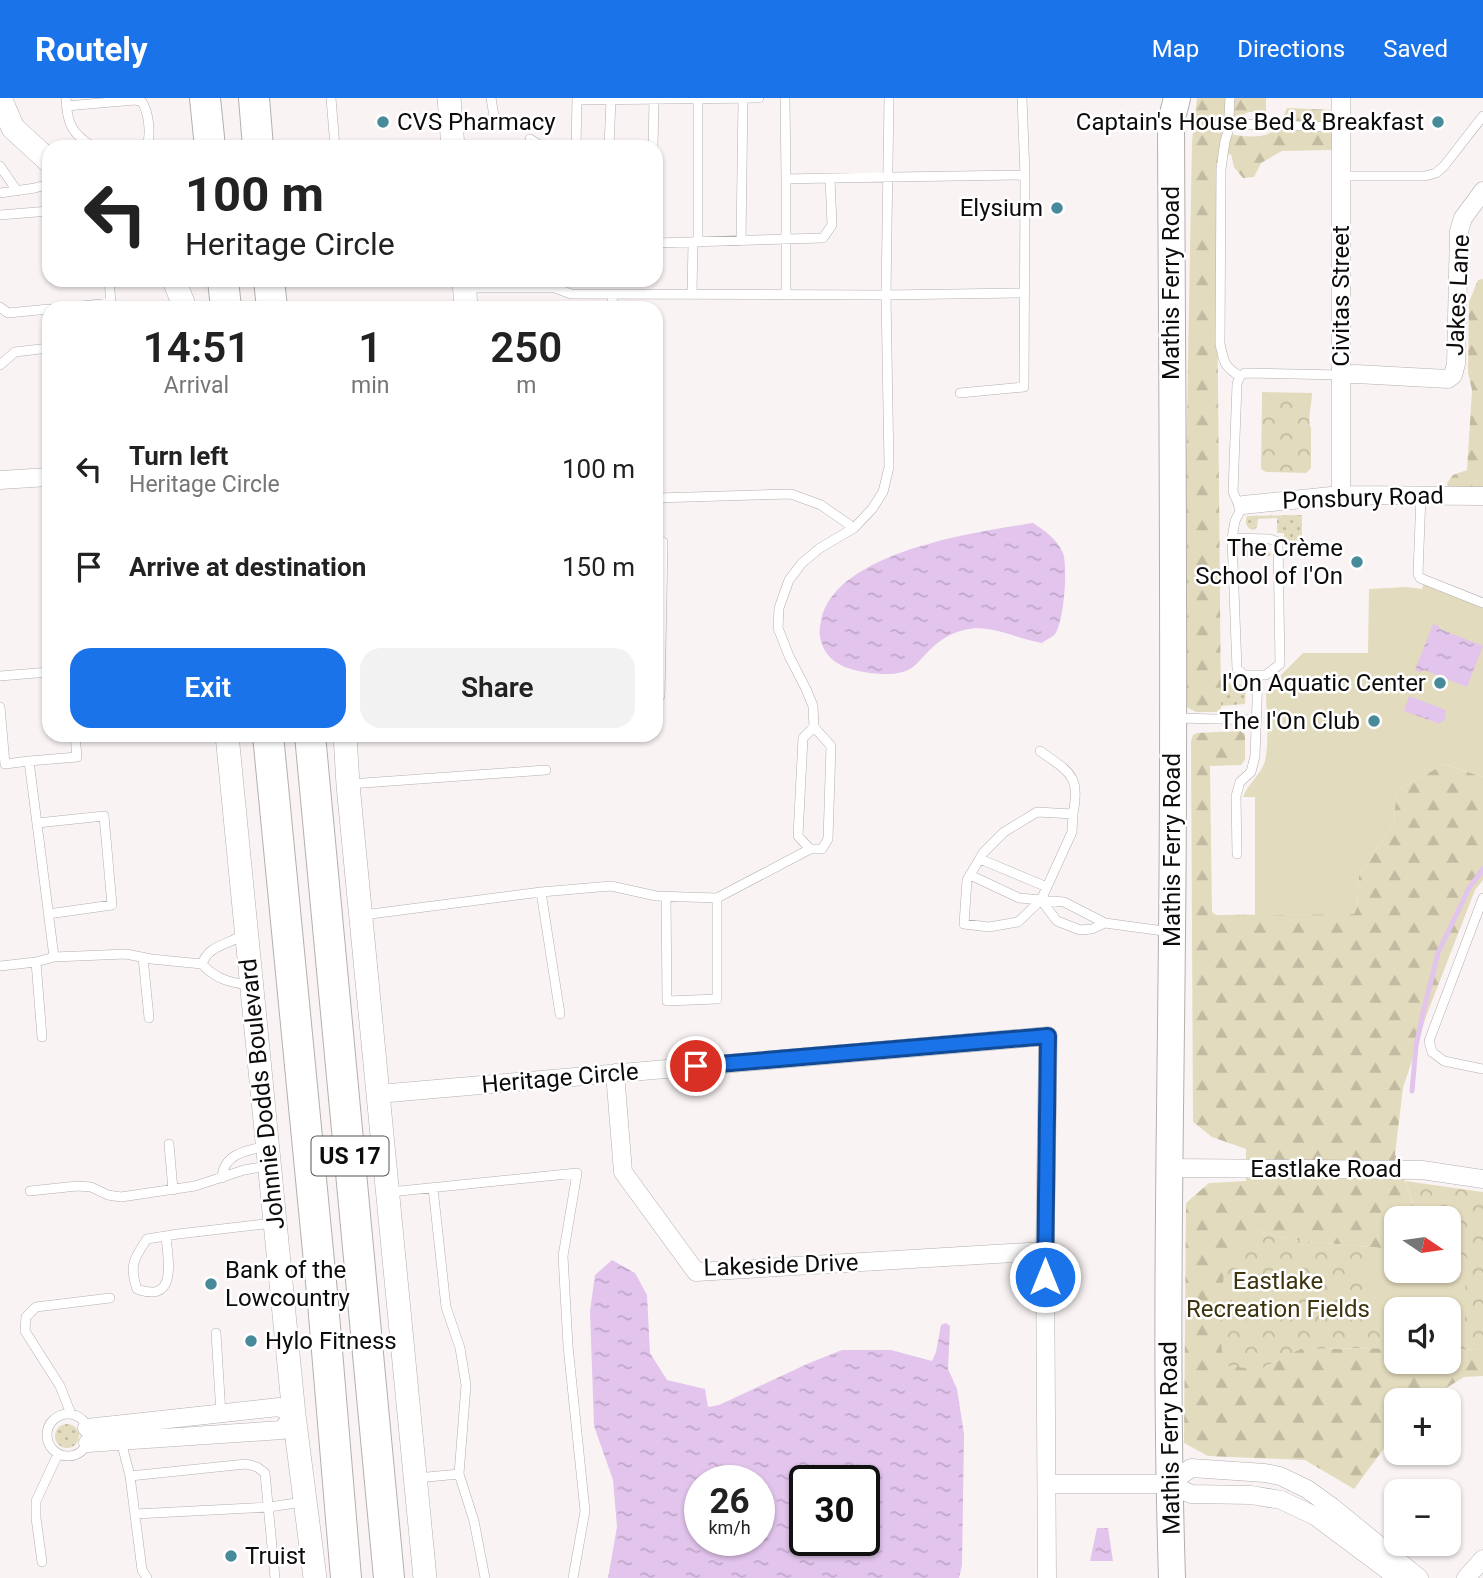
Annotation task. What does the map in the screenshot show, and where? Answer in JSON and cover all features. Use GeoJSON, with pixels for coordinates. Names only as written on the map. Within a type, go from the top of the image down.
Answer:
{"type":"FeatureCollection","features":[{"type":"Feature","properties":{"kind":"highway"},"geometry":{"type":"LineString","coordinates":[[205,98],[209,140]]}},
{"type":"Feature","properties":{"kind":"highway"},"geometry":{"type":"LineString","coordinates":[[254,98],[257,140]]}},
{"type":"Feature","properties":{"kind":"highway","name":"Johnnie Dodds Boulevard"},"geometry":{"type":"LineString","coordinates":[[269,742],[323,1303],[345,1578]]}},
{"type":"Feature","properties":{"kind":"highway","name":"US 17"},"geometry":{"type":"LineString","coordinates":[[311,742],[389,1578]]}},
{"type":"Feature","properties":{"kind":"main road","name":"Mathis Ferry Road"},"geometry":{"type":"LineString","coordinates":[[1171,106],[1172,933],[1169,1483],[1172,1578]]}},
{"type":"Feature","properties":{"kind":"street"},"geometry":{"type":"LineString","coordinates":[[0,98],[12,128],[42,155]]}},
{"type":"Feature","properties":{"kind":"street"},"geometry":{"type":"LineString","coordinates":[[449,98],[452,140]]}},
{"type":"Feature","properties":{"kind":"street","name":"Civitas Street"},"geometry":{"type":"LineString","coordinates":[[1341,98],[1341,495]]}},
{"type":"Feature","properties":{"kind":"street","name":"Jakes Lane"},"geometry":{"type":"LineString","coordinates":[[1341,376],[1356,374],[1448,379],[1453,374],[1456,364],[1459,232],[1463,218],[1483,191]]}},
{"type":"Feature","properties":{"kind":"street"},"geometry":{"type":"LineString","coordinates":[[0,480],[42,477]]}},
{"type":"Feature","properties":{"kind":"street","name":"Ponsbury Road"},"geometry":{"type":"LineString","coordinates":[[1243,505],[1341,495],[1483,496]]}},
{"type":"Feature","properties":{"kind":"street","name":"Johnnie Dodds Boulevard"},"geometry":{"type":"LineString","coordinates":[[228,742],[294,1415],[314,1578]]}},
{"type":"Feature","properties":{"kind":"street"},"geometry":{"type":"LineString","coordinates":[[345,742],[425,1578]]}},
{"type":"Feature","properties":{"kind":"street","name":"Heritage Circle"},"geometry":{"type":"LineString","coordinates":[[378,1094],[1048,1036],[1045,1251],[1047,1578]]}},
{"type":"Feature","properties":{"kind":"street","name":"Lakeside Drive"},"geometry":{"type":"LineString","coordinates":[[615,1073],[622,1172],[696,1272],[1045,1251]]}},
{"type":"Feature","properties":{"kind":"street","name":"Eastlake Road"},"geometry":{"type":"LineString","coordinates":[[1169,1168],[1422,1170],[1483,1179]]}},
{"type":"Feature","properties":{"kind":"street"},"geometry":{"type":"LineString","coordinates":[[279,1407],[294,1415],[282,1430],[121,1441],[87,1436],[279,1407]]}},
{"type":"Feature","properties":{"kind":"street"},"geometry":{"type":"LineString","coordinates":[[221,1414],[223,1435]]}},
{"type":"Feature","properties":{"kind":"street"},"geometry":{"type":"LineString","coordinates":[[1169,1483],[1191,1468],[1280,1476],[1307,1489],[1332,1507],[1419,1578]]}},
{"type":"Feature","properties":{"kind":"street"},"geometry":{"type":"LineString","coordinates":[[1048,1484],[1169,1483],[1191,1494],[1251,1495],[1281,1500],[1315,1516],[1398,1578]]}},
{"type":"Feature","properties":{"kind":"street"},"geometry":{"type":"LineString","coordinates":[[1466,1578],[1483,1559]]}},
{"type":"Feature","properties":{"kind":"lane"},"geometry":{"type":"LineString","coordinates":[[331,98],[334,140]]}},
{"type":"Feature","properties":{"kind":"lane"},"geometry":{"type":"LineString","coordinates":[[491,98],[494,117],[507,125]]}},
{"type":"Feature","properties":{"kind":"lane"},"geometry":{"type":"LineString","coordinates":[[741,241],[743,98]]}},
{"type":"Feature","properties":{"kind":"lane"},"geometry":{"type":"LineString","coordinates":[[576,140],[577,99],[760,98]]}},
{"type":"Feature","properties":{"kind":"lane"},"geometry":{"type":"LineString","coordinates":[[785,98],[786,295]]}},
{"type":"Feature","properties":{"kind":"lane"},"geometry":{"type":"LineString","coordinates":[[361,915],[541,892],[611,886],[656,896],[717,898],[810,849],[821,849],[828,839],[831,746],[814,727],[813,706],[778,628],[779,607],[789,580],[802,563],[820,548],[854,528],[883,492],[888,467],[886,295],[889,98]]}},
{"type":"Feature","properties":{"kind":"lane"},"geometry":{"type":"LineString","coordinates":[[960,393],[1024,387],[1025,175],[1022,98]]}},
{"type":"Feature","properties":{"kind":"lane"},"geometry":{"type":"LineString","coordinates":[[1230,98],[1231,122],[1221,169],[1220,344],[1228,370],[1240,376]]}},
{"type":"Feature","properties":{"kind":"lane"},"geometry":{"type":"LineString","coordinates":[[653,140],[654,99]]}},
{"type":"Feature","properties":{"kind":"lane"},"geometry":{"type":"LineString","coordinates":[[692,295],[696,242],[698,99]]}},
{"type":"Feature","properties":{"kind":"lane"},"geometry":{"type":"LineString","coordinates":[[609,140],[611,100]]}},
{"type":"Feature","properties":{"kind":"lane"},"geometry":{"type":"LineString","coordinates":[[84,140],[73,131],[66,102],[142,102],[146,109],[149,140]]}},
{"type":"Feature","properties":{"kind":"lane"},"geometry":{"type":"LineString","coordinates":[[1342,176],[1425,176],[1436,173],[1483,116]]}},
{"type":"Feature","properties":{"kind":"lane"},"geometry":{"type":"LineString","coordinates":[[1231,122],[1342,127]]}},
{"type":"Feature","properties":{"kind":"lane"},"geometry":{"type":"LineString","coordinates":[[0,166],[17,191]]}},
{"type":"Feature","properties":{"kind":"lane"},"geometry":{"type":"LineString","coordinates":[[786,179],[1025,175]]}},
{"type":"Feature","properties":{"kind":"lane"},"geometry":{"type":"LineString","coordinates":[[663,243],[823,238],[832,226],[830,178]]}},
{"type":"Feature","properties":{"kind":"lane"},"geometry":{"type":"LineString","coordinates":[[0,193],[42,186]]}},
{"type":"Feature","properties":{"kind":"lane"},"geometry":{"type":"LineString","coordinates":[[0,215],[42,212]]}},
{"type":"Feature","properties":{"kind":"lane"},"geometry":{"type":"LineString","coordinates":[[465,292],[522,287]]}},
{"type":"Feature","properties":{"kind":"lane"},"geometry":{"type":"LineString","coordinates":[[560,287],[571,294],[612,295],[1024,293]]}},
{"type":"Feature","properties":{"kind":"lane"},"geometry":{"type":"LineString","coordinates":[[612,295],[612,301]]}},
{"type":"Feature","properties":{"kind":"lane"},"geometry":{"type":"LineString","coordinates":[[0,307],[8,313],[42,310]]}},
{"type":"Feature","properties":{"kind":"lane"},"geometry":{"type":"LineString","coordinates":[[0,365],[15,352],[42,349]]}},
{"type":"Feature","properties":{"kind":"lane"},"geometry":{"type":"LineString","coordinates":[[1232,538],[1270,539],[1278,542],[1280,664],[1266,675],[1244,676],[1237,669],[1232,538],[1235,521],[1243,505],[1237,501],[1233,492],[1237,384],[1240,376],[1245,373],[1341,376]]}},
{"type":"Feature","properties":{"kind":"lane"},"geometry":{"type":"LineString","coordinates":[[663,498],[791,495],[821,505],[854,528]]}},
{"type":"Feature","properties":{"kind":"lane"},"geometry":{"type":"LineString","coordinates":[[1421,495],[1420,578],[1483,603]]}},
{"type":"Feature","properties":{"kind":"lane"},"geometry":{"type":"LineString","coordinates":[[0,676],[42,673]]}},
{"type":"Feature","properties":{"kind":"lane"},"geometry":{"type":"LineString","coordinates":[[1237,854],[1236,796],[1240,782],[1251,772],[1255,756],[1258,675]]}},
{"type":"Feature","properties":{"kind":"lane"},"geometry":{"type":"LineString","coordinates":[[0,707],[5,764],[77,757],[76,742]]}},
{"type":"Feature","properties":{"kind":"lane"},"geometry":{"type":"LineString","coordinates":[[1172,717],[1256,720]]}},
{"type":"Feature","properties":{"kind":"lane"},"geometry":{"type":"LineString","coordinates":[[810,849],[799,836],[803,738],[814,727]]}},
{"type":"Feature","properties":{"kind":"lane"},"geometry":{"type":"LineString","coordinates":[[1040,751],[1070,773],[1077,794],[1072,832],[1041,900],[1017,922],[989,927],[964,924],[967,880],[984,853],[1004,832],[1037,812],[1073,814]]}},
{"type":"Feature","properties":{"kind":"lane"},"geometry":{"type":"LineString","coordinates":[[29,761],[54,957]]}},
{"type":"Feature","properties":{"kind":"lane"},"geometry":{"type":"LineString","coordinates":[[348,785],[546,770]]}},
{"type":"Feature","properties":{"kind":"lane"},"geometry":{"type":"LineString","coordinates":[[37,823],[104,816],[112,905],[48,914]]}},
{"type":"Feature","properties":{"kind":"lane"},"geometry":{"type":"LineString","coordinates":[[980,859],[1047,887]]}},
{"type":"Feature","properties":{"kind":"lane"},"geometry":{"type":"LineString","coordinates":[[970,875],[1019,898],[1064,902],[1105,923],[1172,933]]}},
{"type":"Feature","properties":{"kind":"lane"},"geometry":{"type":"LineString","coordinates":[[541,892],[560,1014]]}},
{"type":"Feature","properties":{"kind":"lane"},"geometry":{"type":"LineString","coordinates":[[666,897],[667,1001],[717,999],[717,898]]}},
{"type":"Feature","properties":{"kind":"lane"},"geometry":{"type":"LineString","coordinates":[[1483,898],[1429,1041],[1432,1052],[1444,1061],[1483,1069]]}},
{"type":"Feature","properties":{"kind":"lane"},"geometry":{"type":"LineString","coordinates":[[1041,900],[1057,921],[1080,930],[1092,929],[1105,923]]}},
{"type":"Feature","properties":{"kind":"lane"},"geometry":{"type":"LineString","coordinates":[[202,964],[212,950],[236,940],[246,932]]}},
{"type":"Feature","properties":{"kind":"lane"},"geometry":{"type":"LineString","coordinates":[[0,966],[54,957],[126,954],[202,964],[210,973],[232,982],[251,985]]}},
{"type":"Feature","properties":{"kind":"lane"},"geometry":{"type":"LineString","coordinates":[[143,957],[149,1018]]}},
{"type":"Feature","properties":{"kind":"lane"},"geometry":{"type":"LineString","coordinates":[[36,962],[42,1037]]}},
{"type":"Feature","properties":{"kind":"lane"},"geometry":{"type":"LineString","coordinates":[[169,1144],[173,1190]]}},
{"type":"Feature","properties":{"kind":"lane"},"geometry":{"type":"LineString","coordinates":[[222,1178],[222,1170],[233,1156],[250,1149],[268,1156]]}},
{"type":"Feature","properties":{"kind":"lane"},"geometry":{"type":"LineString","coordinates":[[30,1191],[77,1186],[91,1187],[108,1195],[121,1197],[173,1190],[222,1178],[244,1170],[268,1156]]}},
{"type":"Feature","properties":{"kind":"lane"},"geometry":{"type":"LineString","coordinates":[[388,1192],[576,1172],[563,1255],[568,1346],[585,1511],[573,1578]]}},
{"type":"Feature","properties":{"kind":"lane"},"geometry":{"type":"LineString","coordinates":[[433,1188],[446,1307],[460,1348],[466,1385],[459,1474],[474,1521],[485,1578]]}},
{"type":"Feature","properties":{"kind":"lane"},"geometry":{"type":"LineString","coordinates":[[166,1236],[169,1273],[167,1282],[159,1291],[149,1293],[137,1289],[132,1275],[135,1257],[147,1239],[178,1234],[275,1223]]}},
{"type":"Feature","properties":{"kind":"lane"},"geometry":{"type":"LineString","coordinates":[[71,1414],[60,1386],[24,1331],[26,1317],[36,1307],[110,1298]]}},
{"type":"Feature","properties":{"kind":"lane"},"geometry":{"type":"LineString","coordinates":[[216,1334],[221,1414]]}},
{"type":"Feature","properties":{"kind":"lane"},"geometry":{"type":"LineString","coordinates":[[71,1414],[81,1418],[87,1436],[83,1450],[66,1457],[51,1449],[47,1429],[52,1420],[71,1414]]}},
{"type":"Feature","properties":{"kind":"lane"},"geometry":{"type":"LineString","coordinates":[[121,1441],[130,1476],[142,1570],[147,1578]]}},
{"type":"Feature","properties":{"kind":"lane"},"geometry":{"type":"LineString","coordinates":[[43,1562],[36,1501],[58,1454]]}},
{"type":"Feature","properties":{"kind":"lane"},"geometry":{"type":"LineString","coordinates":[[130,1476],[246,1464],[257,1467],[265,1473],[275,1578]]}},
{"type":"Feature","properties":{"kind":"lane"},"geometry":{"type":"LineString","coordinates":[[416,1478],[459,1474]]}},
{"type":"Feature","properties":{"kind":"lane"},"geometry":{"type":"LineString","coordinates":[[135,1514],[270,1507],[305,1502]]}},
{"type":"Feature","properties":{"kind":"green space"},"geometry":{"type":"Polygon","coordinates":[[[1197,98],[1266,98],[1266,112],[1249,112],[1224,123],[1223,133],[1245,136],[1261,136],[1274,130],[1287,108],[1332,110],[1332,150],[1282,151],[1261,163],[1254,177],[1243,178],[1234,167],[1231,154],[1223,156],[1216,164],[1221,712],[1196,712],[1187,707],[1186,696],[1185,526],[1192,142],[1197,98]]]}},
{"type":"Feature","properties":{"kind":"green space"},"geometry":{"type":"Polygon","coordinates":[[[1483,279],[1483,490],[1449,491],[1447,483],[1453,475],[1467,470],[1472,390],[1468,373],[1469,302],[1478,280],[1483,279]]]}},
{"type":"Feature","properties":{"kind":"green space"},"geometry":{"type":"Polygon","coordinates":[[[1262,392],[1312,393],[1309,421],[1311,468],[1306,473],[1266,472],[1261,469],[1262,392]]]}},
{"type":"Feature","properties":{"kind":"green space"},"geometry":{"type":"Polygon","coordinates":[[[1302,515],[1302,541],[1284,541],[1284,533],[1277,533],[1277,518],[1258,519],[1254,530],[1246,523],[1247,516],[1302,515]]]}},
{"type":"Feature","properties":{"kind":"green space"},"geometry":{"type":"Polygon","coordinates":[[[1256,548],[1271,554],[1245,555],[1248,549],[1256,548]]]}},
{"type":"Feature","properties":{"kind":"green space","name":"The I'On Club"},"geometry":{"type":"Polygon","coordinates":[[[1424,583],[1483,607],[1483,777],[1444,764],[1400,789],[1396,794],[1394,824],[1359,875],[1354,914],[1255,915],[1255,797],[1243,797],[1266,757],[1266,690],[1303,653],[1368,653],[1369,589],[1422,589],[1424,583]]]}},
{"type":"Feature","properties":{"kind":"green space"},"geometry":{"type":"Polygon","coordinates":[[[1220,683],[1246,685],[1245,704],[1221,706],[1220,683]]]}},
{"type":"Feature","properties":{"kind":"green space"},"geometry":{"type":"Polygon","coordinates":[[[1240,731],[1245,734],[1245,760],[1241,765],[1210,766],[1212,912],[1216,915],[1354,914],[1359,875],[1394,824],[1396,794],[1400,789],[1444,764],[1483,777],[1483,880],[1475,890],[1427,1014],[1403,1088],[1395,1154],[1414,1206],[1384,1206],[1384,1248],[1293,1240],[1255,1230],[1240,1249],[1259,1370],[1300,1349],[1384,1348],[1384,1374],[1461,1374],[1461,1349],[1483,1350],[1483,1376],[1464,1377],[1446,1388],[1384,1388],[1384,1448],[1354,1489],[1305,1460],[1208,1456],[1184,1443],[1186,1203],[1209,1183],[1246,1181],[1246,1149],[1212,1137],[1193,1122],[1191,741],[1197,733],[1240,731]]]}},
{"type":"Feature","properties":{"kind":"green space","name":"Eastlake Recreation Fields"},"geometry":{"type":"Polygon","coordinates":[[[1405,1181],[1483,1192],[1483,1350],[1461,1349],[1461,1297],[1384,1297],[1384,1348],[1300,1349],[1259,1370],[1223,1365],[1220,1329],[1224,1268],[1255,1230],[1293,1240],[1384,1248],[1384,1283],[1461,1283],[1461,1206],[1414,1206],[1405,1181]]]}},
{"type":"Feature","properties":{"kind":"green space"},"geometry":{"type":"Polygon","coordinates":[[[1362,1256],[1384,1256],[1384,1283],[1461,1283],[1461,1256],[1466,1256],[1465,1324],[1461,1324],[1461,1297],[1384,1297],[1384,1323],[1362,1323],[1362,1256]]]}},
{"type":"Feature","properties":{"kind":"green space"},"geometry":{"type":"Polygon","coordinates":[[[1232,1286],[1267,1286],[1267,1321],[1232,1321],[1232,1286]]]}},
{"type":"Feature","properties":{"kind":"green space"},"geometry":{"type":"Polygon","coordinates":[[[62,1424],[72,1424],[79,1431],[79,1441],[72,1448],[62,1448],[55,1441],[55,1431],[62,1424]]]}},
{"type":"Feature","properties":{"kind":"water"},"geometry":{"type":"Polygon","coordinates":[[[1033,523],[1054,539],[1063,553],[1065,570],[1058,628],[1055,634],[1042,643],[993,630],[964,630],[942,640],[913,667],[892,674],[851,669],[839,664],[821,643],[821,621],[832,597],[852,578],[879,562],[944,540],[1033,523]]]}},
{"type":"Feature","properties":{"kind":"water"},"geometry":{"type":"Polygon","coordinates":[[[1433,624],[1483,646],[1467,687],[1424,670],[1415,670],[1433,624]]]}},
{"type":"Feature","properties":{"kind":"water"},"geometry":{"type":"Polygon","coordinates":[[[1409,696],[1446,710],[1444,721],[1440,724],[1404,711],[1409,696]]]}},
{"type":"Feature","properties":{"kind":"water"},"geometry":{"type":"Polygon","coordinates":[[[612,1260],[635,1273],[647,1295],[650,1353],[667,1380],[705,1389],[708,1407],[719,1405],[842,1350],[891,1350],[932,1361],[941,1325],[946,1323],[950,1326],[948,1369],[957,1389],[964,1434],[962,1565],[959,1578],[608,1578],[617,1527],[613,1480],[594,1426],[590,1311],[595,1275],[612,1260]]]}},
{"type":"Feature","properties":{"kind":"water"},"geometry":{"type":"Polygon","coordinates":[[[1097,1528],[1108,1528],[1113,1561],[1090,1561],[1097,1528]]]}},
{"type":"Feature","properties":{"kind":"waterway"},"geometry":{"type":"LineString","coordinates":[[1412,1091],[1416,1046],[1438,953],[1469,888],[1483,869]]}},
{"type":"Feature","properties":{"kind":"place","name":"CVS Pharmacy"},"geometry":{"type":"Point","coordinates":[383,122]}},
{"type":"Feature","properties":{"kind":"place","name":"Captain's House Bed & Breakfast"},"geometry":{"type":"Point","coordinates":[1438,122]}},
{"type":"Feature","properties":{"kind":"place","name":"Elysium"},"geometry":{"type":"Point","coordinates":[1057,208]}},
{"type":"Feature","properties":{"kind":"place","name":"The Crème School of I'On"},"geometry":{"type":"Point","coordinates":[1357,562]}},
{"type":"Feature","properties":{"kind":"place","name":"I'On Aquatic Center"},"geometry":{"type":"Point","coordinates":[1440,683]}},
{"type":"Feature","properties":{"kind":"place","name":"The I'On Club"},"geometry":{"type":"Point","coordinates":[1374,721]}},
{"type":"Feature","properties":{"kind":"place","name":"Bank of the Lowcountry"},"geometry":{"type":"Point","coordinates":[211,1284]}},
{"type":"Feature","properties":{"kind":"place","name":"Hylo Fitness"},"geometry":{"type":"Point","coordinates":[251,1341]}},
{"type":"Feature","properties":{"kind":"place","name":"Truist"},"geometry":{"type":"Point","coordinates":[231,1556]}},
{"type":"Feature","properties":{"kind":"route"},"geometry":{"type":"LineString","coordinates":[[696,1066],[1048,1036],[1045,1277]]}}]}
